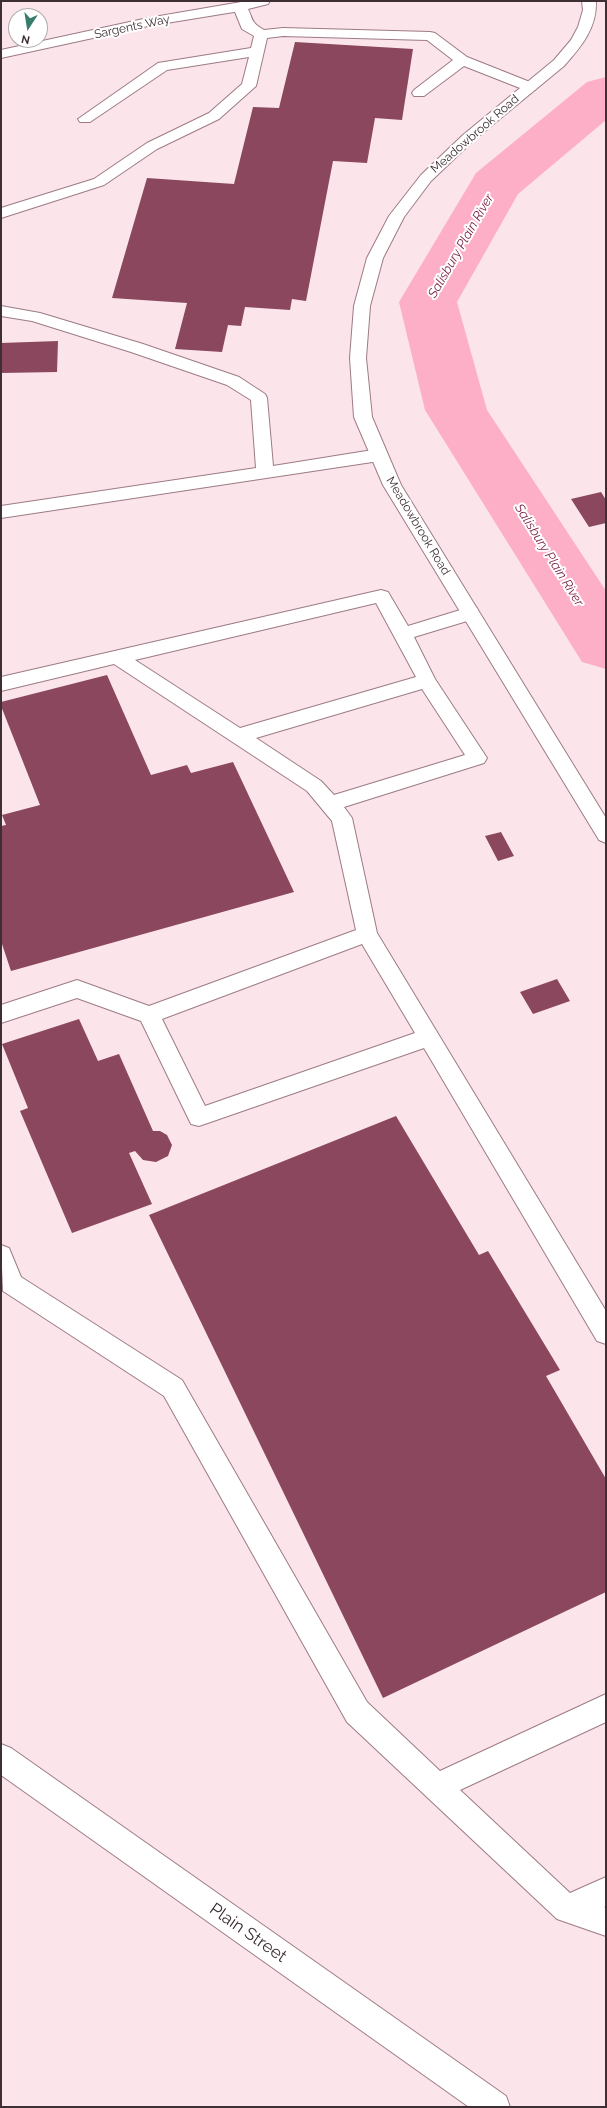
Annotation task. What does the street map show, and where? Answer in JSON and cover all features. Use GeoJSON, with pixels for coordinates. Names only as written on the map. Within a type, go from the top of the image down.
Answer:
{"type":"FeatureCollection","features":[{"type":"Feature","properties":{"kind":"street","name":"Sargents Way"},"geometry":{"type":"LineString","coordinates":[[1,54],[148,22],[240,7],[263,1]]}},
{"type":"Feature","properties":{"kind":"street","name":"Meadowbrook Road"},"geometry":{"type":"LineString","coordinates":[[589,1],[590,7],[587,24],[581,36],[559,63],[468,138],[426,178],[397,216],[375,258],[362,306],[358,358],[363,417],[392,485],[606,835]]}},
{"type":"Feature","properties":{"kind":"street"},"geometry":{"type":"LineString","coordinates":[[240,7],[247,26],[261,35],[283,32],[430,36],[462,60],[530,87]]}},
{"type":"Feature","properties":{"kind":"street"},"geometry":{"type":"LineString","coordinates":[[1,213],[99,182],[152,146],[214,116],[249,86],[261,35]]}},
{"type":"Feature","properties":{"kind":"street"},"geometry":{"type":"LineString","coordinates":[[85,119],[162,66],[257,51]]}},
{"type":"Feature","properties":{"kind":"street"},"geometry":{"type":"LineString","coordinates":[[419,93],[462,60]]}},
{"type":"Feature","properties":{"kind":"street"},"geometry":{"type":"LineString","coordinates":[[1,310],[41,318],[137,348],[232,381],[259,398],[265,473]]}},
{"type":"Feature","properties":{"kind":"street"},"geometry":{"type":"LineString","coordinates":[[1,512],[4,513],[379,456]]}},
{"type":"Feature","properties":{"kind":"street"},"geometry":{"type":"LineString","coordinates":[[1,684],[381,596],[404,634],[427,681],[477,758],[330,804]]}},
{"type":"Feature","properties":{"kind":"street"},"geometry":{"type":"LineString","coordinates":[[404,634],[470,613]]}},
{"type":"Feature","properties":{"kind":"street"},"geometry":{"type":"LineString","coordinates":[[118,658],[314,786],[342,818],[366,934],[606,1333]]}},
{"type":"Feature","properties":{"kind":"street"},"geometry":{"type":"LineString","coordinates":[[239,736],[427,681]]}},
{"type":"Feature","properties":{"kind":"street"},"geometry":{"type":"LineString","coordinates":[[1,1014],[77,989],[149,1015],[366,934]]}},
{"type":"Feature","properties":{"kind":"street"},"geometry":{"type":"LineString","coordinates":[[149,1015],[199,1117],[428,1037]]}},
{"type":"Feature","properties":{"kind":"street"},"geometry":{"type":"LineString","coordinates":[[1,1255],[11,1284],[173,1388],[357,1712],[567,1908],[606,1922]]}},
{"type":"Feature","properties":{"kind":"street"},"geometry":{"type":"LineString","coordinates":[[436,1787],[606,1708]]}},
{"type":"Feature","properties":{"kind":"street","name":"Plain Street"},"geometry":{"type":"LineString","coordinates":[[1,1758],[495,2107]]}},
{"type":"Feature","properties":{"kind":"street"},"geometry":{"type":"LineString","coordinates":[[567,1908],[606,1890]]}},
{"type":"Feature","properties":{"kind":"building"},"geometry":{"type":"Polygon","coordinates":[[[295,42],[413,49],[402,120],[375,118],[367,163],[333,161],[306,301],[292,299],[290,310],[245,307],[241,326],[228,325],[222,352],[175,349],[187,303],[112,298],[147,178],[234,184],[253,107],[279,108],[295,42]]]}},
{"type":"Feature","properties":{"kind":"building"},"geometry":{"type":"Polygon","coordinates":[[[58,341],[57,372],[1,373],[1,343],[58,341]]]}},
{"type":"Feature","properties":{"kind":"building"},"geometry":{"type":"Polygon","coordinates":[[[601,492],[606,500],[606,523],[589,527],[571,499],[601,492]]]}},
{"type":"Feature","properties":{"kind":"building"},"geometry":{"type":"Polygon","coordinates":[[[107,675],[151,775],[187,765],[191,773],[233,762],[294,892],[11,971],[1,941],[1,826],[6,825],[2,815],[40,805],[1,706],[1,702],[107,675]]]}},
{"type":"Feature","properties":{"kind":"building"},"geometry":{"type":"Polygon","coordinates":[[[501,832],[514,856],[498,861],[485,836],[501,832]]]}},
{"type":"Feature","properties":{"kind":"building"},"geometry":{"type":"Polygon","coordinates":[[[557,979],[570,1001],[533,1014],[520,992],[557,979]]]}},
{"type":"Feature","properties":{"kind":"building"},"geometry":{"type":"Polygon","coordinates":[[[79,1019],[98,1061],[119,1054],[153,1131],[160,1131],[167,1135],[172,1145],[168,1156],[156,1162],[143,1160],[135,1151],[129,1153],[152,1204],[72,1233],[20,1111],[28,1108],[2,1044],[79,1019]]]}},
{"type":"Feature","properties":{"kind":"building"},"geometry":{"type":"Polygon","coordinates":[[[396,1116],[479,1255],[488,1251],[560,1370],[546,1376],[606,1479],[606,1592],[383,1698],[149,1215],[396,1116]]]}},
{"type":"Feature","properties":{"kind":"waterway","name":"Salisbury Plain River"},"geometry":{"type":"LineString","coordinates":[[606,93],[496,185],[428,302],[456,410],[606,645]]}}]}
